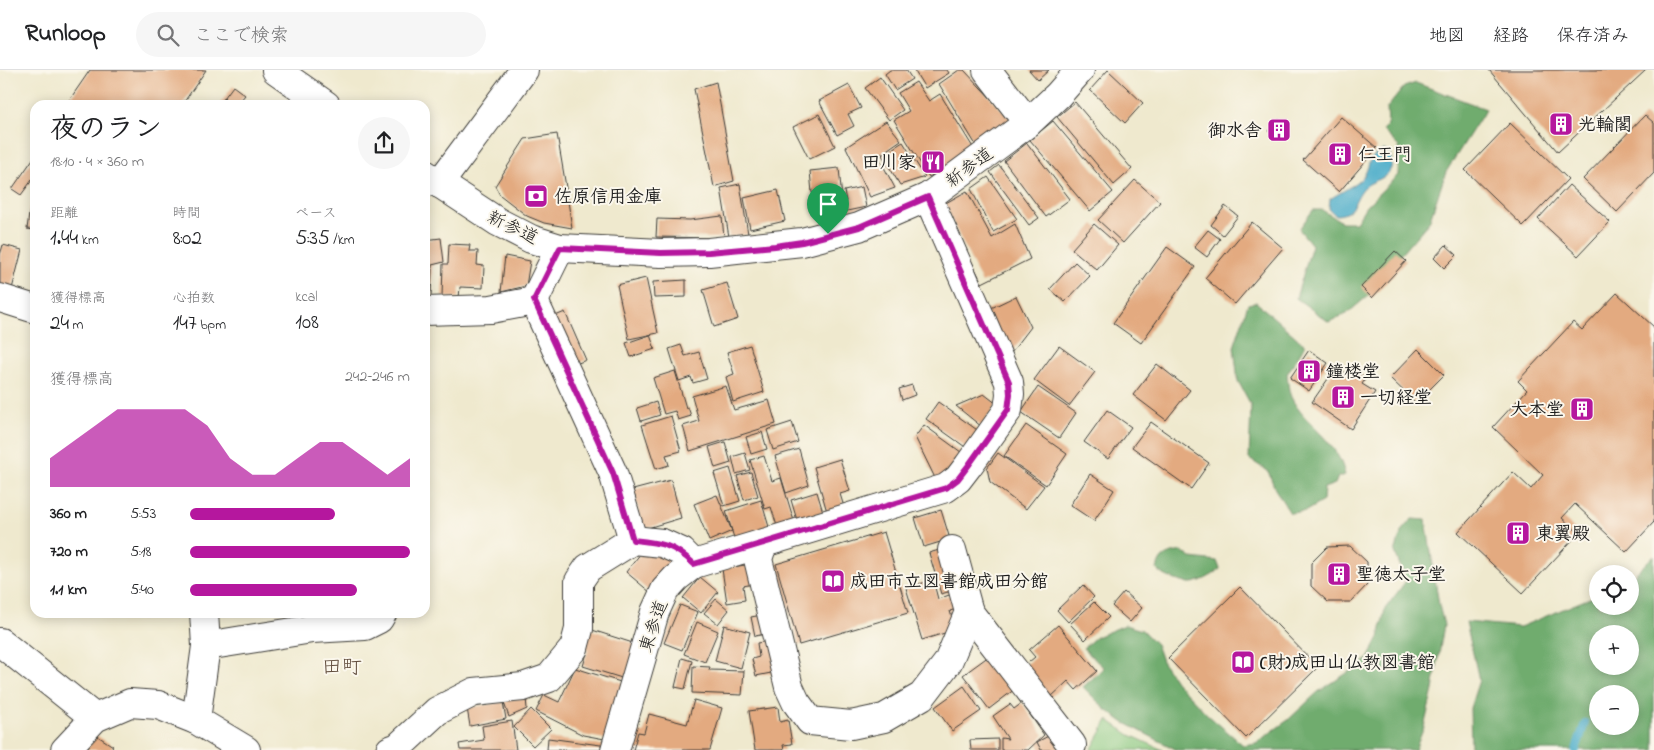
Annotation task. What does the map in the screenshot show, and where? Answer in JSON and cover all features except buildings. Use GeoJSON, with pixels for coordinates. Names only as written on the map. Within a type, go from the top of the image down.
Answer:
{"type":"FeatureCollection","features":[{"type":"Feature","properties":{"kind":"street"},"geometry":{"type":"LineString","coordinates":[[276,70],[319,100]]}},
{"type":"Feature","properties":{"kind":"street"},"geometry":{"type":"LineString","coordinates":[[432,179],[524,70]]}},
{"type":"Feature","properties":{"kind":"street"},"geometry":{"type":"LineString","coordinates":[[987,70],[1028,123]]}},
{"type":"Feature","properties":{"kind":"street","name":"新参道"},"geometry":{"type":"LineString","coordinates":[[432,179],[498,222],[531,239],[560,248],[661,253],[709,252],[802,242],[859,227],[928,197],[1028,123],[1080,70]]}},
{"type":"Feature","properties":{"kind":"street","name":"東参道"},"geometry":{"type":"LineString","coordinates":[[615,750],[655,612],[666,590],[676,578],[694,564],[946,488],[963,473],[1008,410],[1009,382],[928,197]]}},
{"type":"Feature","properties":{"kind":"street"},"geometry":{"type":"LineString","coordinates":[[534,300],[560,248]]}},
{"type":"Feature","properties":{"kind":"street"},"geometry":{"type":"LineString","coordinates":[[0,298],[30,307]]}},
{"type":"Feature","properties":{"kind":"street"},"geometry":{"type":"LineString","coordinates":[[430,311],[490,309],[534,300]]}},
{"type":"Feature","properties":{"kind":"street"},"geometry":{"type":"LineString","coordinates":[[534,300],[613,473],[633,540]]}},
{"type":"Feature","properties":{"kind":"street"},"geometry":{"type":"LineString","coordinates":[[390,750],[398,746],[437,711],[474,692],[523,687],[549,678],[574,648],[579,629],[579,581],[588,568],[633,540],[662,543],[682,552],[694,564]]}},
{"type":"Feature","properties":{"kind":"street"},"geometry":{"type":"LineString","coordinates":[[763,544],[758,559],[789,687],[796,702],[810,722],[851,725],[884,718],[922,696],[948,662],[969,612]]}},
{"type":"Feature","properties":{"kind":"street"},"geometry":{"type":"LineString","coordinates":[[952,550],[969,612],[1072,745]]}},
{"type":"Feature","properties":{"kind":"street"},"geometry":{"type":"LineString","coordinates":[[196,720],[206,646],[204,618]]}},
{"type":"Feature","properties":{"kind":"street"},"geometry":{"type":"LineString","coordinates":[[206,646],[312,629],[365,626],[380,618]]}},
{"type":"Feature","properties":{"kind":"street"},"geometry":{"type":"LineString","coordinates":[[0,642],[95,718]]}},
{"type":"Feature","properties":{"kind":"street"},"geometry":{"type":"LineString","coordinates":[[65,750],[95,718],[130,703],[158,705],[196,720],[246,750]]}},
{"type":"Feature","properties":{"kind":"green space"},"geometry":{"type":"Polygon","coordinates":[[[1416,83],[1486,109],[1446,172],[1429,222],[1401,254],[1375,290],[1350,311],[1329,322],[1296,298],[1312,245],[1299,229],[1313,210],[1322,210],[1342,222],[1356,222],[1366,206],[1398,175],[1399,147],[1383,131],[1388,124],[1387,108],[1404,87],[1416,83]]]}},
{"type":"Feature","properties":{"kind":"green space"},"geometry":{"type":"Polygon","coordinates":[[[1256,302],[1305,345],[1287,374],[1290,394],[1297,408],[1336,452],[1345,475],[1338,477],[1335,484],[1324,488],[1323,501],[1306,511],[1290,513],[1275,489],[1268,471],[1249,459],[1251,405],[1238,381],[1234,347],[1248,304],[1256,302]]]}},
{"type":"Feature","properties":{"kind":"green space"},"geometry":{"type":"Polygon","coordinates":[[[1412,519],[1426,520],[1439,605],[1444,625],[1433,690],[1424,727],[1415,750],[1177,750],[1123,722],[1104,708],[1083,687],[1104,668],[1083,648],[1096,637],[1125,625],[1142,630],[1156,644],[1162,661],[1175,681],[1209,716],[1243,745],[1256,743],[1288,720],[1318,692],[1367,660],[1379,638],[1385,609],[1406,581],[1395,552],[1402,530],[1412,519]]]}},
{"type":"Feature","properties":{"kind":"green space"},"geometry":{"type":"Polygon","coordinates":[[[1182,551],[1191,558],[1217,561],[1220,569],[1198,582],[1191,583],[1173,579],[1157,570],[1160,561],[1165,556],[1182,551]]]}},
{"type":"Feature","properties":{"kind":"green space"},"geometry":{"type":"Polygon","coordinates":[[[1654,555],[1654,750],[1471,750],[1470,708],[1479,680],[1466,622],[1520,627],[1589,598],[1589,615],[1639,615],[1639,570],[1654,555]]]}},
{"type":"Feature","properties":{"kind":"green space"},"geometry":{"type":"Polygon","coordinates":[[[1108,720],[1130,735],[1163,750],[1091,750],[1108,720]]]}},
{"type":"Feature","properties":{"kind":"water"},"geometry":{"type":"Polygon","coordinates":[[[1384,150],[1390,154],[1392,164],[1388,174],[1365,187],[1350,210],[1346,213],[1335,215],[1329,209],[1330,199],[1360,180],[1366,172],[1371,159],[1384,150]]]}},
{"type":"Feature","properties":{"kind":"waterway"},"geometry":{"type":"LineString","coordinates":[[1576,750],[1585,723]]}},
{"type":"Feature","properties":{"kind":"place","name":"光輪閣"},"geometry":{"type":"Point","coordinates":[1561,124]}},
{"type":"Feature","properties":{"kind":"place","name":"御水舎"},"geometry":{"type":"Point","coordinates":[1279,130]}},
{"type":"Feature","properties":{"kind":"place","name":"仁王門"},"geometry":{"type":"Point","coordinates":[1340,154]}},
{"type":"Feature","properties":{"kind":"place","name":"田川家"},"geometry":{"type":"Point","coordinates":[933,162]}},
{"type":"Feature","properties":{"kind":"place","name":"佐原信用金庫"},"geometry":{"type":"Point","coordinates":[536,196]}},
{"type":"Feature","properties":{"kind":"place","name":"鐘楼堂"},"geometry":{"type":"Point","coordinates":[1309,371]}},
{"type":"Feature","properties":{"kind":"place","name":"一切経堂"},"geometry":{"type":"Point","coordinates":[1343,397]}},
{"type":"Feature","properties":{"kind":"place","name":"大本堂"},"geometry":{"type":"Point","coordinates":[1582,409]}},
{"type":"Feature","properties":{"kind":"place","name":"東翼殿"},"geometry":{"type":"Point","coordinates":[1518,533]}},
{"type":"Feature","properties":{"kind":"place","name":"聖徳太子堂"},"geometry":{"type":"Point","coordinates":[1339,574]}},
{"type":"Feature","properties":{"kind":"place","name":"成田市立図書館成田分館"},"geometry":{"type":"Point","coordinates":[833,581]}},
{"type":"Feature","properties":{"kind":"place","name":"(財)成田山仏教図書館"},"geometry":{"type":"Point","coordinates":[1243,662]}},
{"type":"Feature","properties":{"kind":"district","name":"田町"},"geometry":{"type":"Point","coordinates":[342,666]}},
{"type":"Feature","properties":{"kind":"route"},"geometry":{"type":"LineString","coordinates":[[928,197],[1009,382],[1008,410],[958,479],[946,488],[694,564],[682,552],[662,543],[633,540],[613,473],[534,300],[560,248],[609,252],[709,252],[802,242],[828,234],[859,227],[928,197]]}}]}
